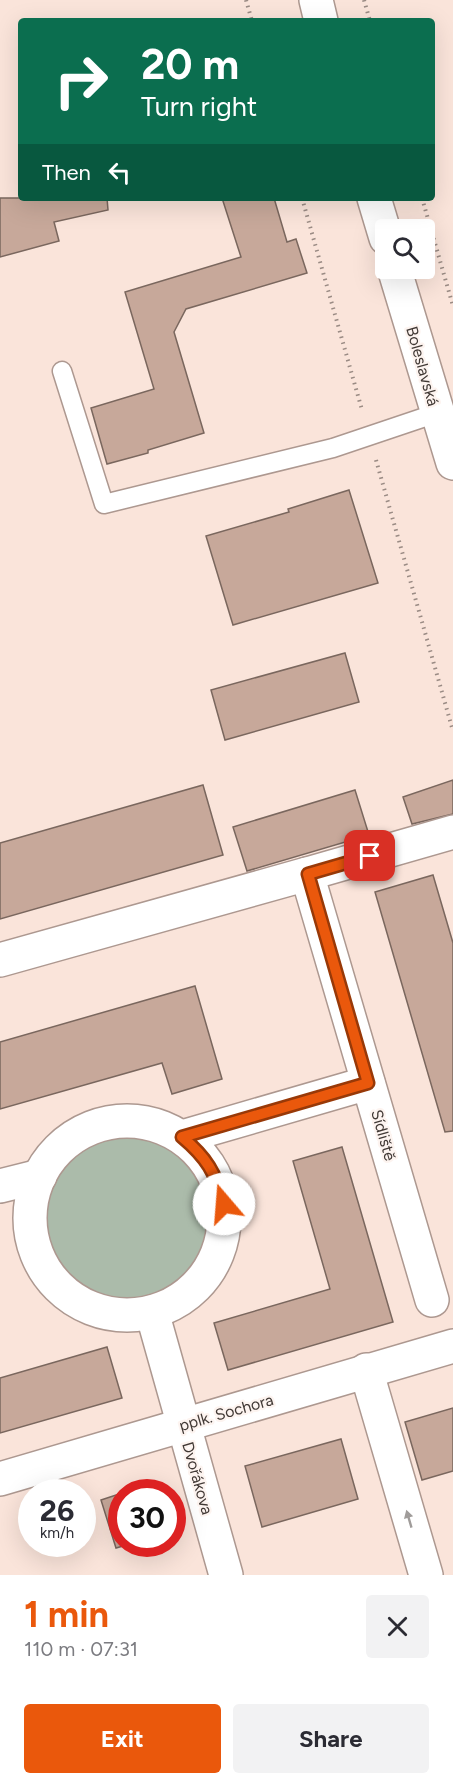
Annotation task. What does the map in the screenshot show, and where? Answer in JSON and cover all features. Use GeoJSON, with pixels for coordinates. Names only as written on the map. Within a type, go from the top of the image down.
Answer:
{"type":"FeatureCollection","features":[{"type":"Feature","properties":{"kind":"street"},"geometry":{"type":"LineString","coordinates":[[315,0],[320,18]]}},
{"type":"Feature","properties":{"kind":"street"},"geometry":{"type":"LineString","coordinates":[[375,201],[380,219]]}},
{"type":"Feature","properties":{"kind":"street","name":"Boleslavská"},"geometry":{"type":"LineString","coordinates":[[398,279],[444,418],[453,463]]}},
{"type":"Feature","properties":{"kind":"street"},"geometry":{"type":"LineString","coordinates":[[0,960],[453,832]]}},
{"type":"Feature","properties":{"kind":"street","name":"Sídliště"},"geometry":{"type":"LineString","coordinates":[[308,874],[432,1300]]}},
{"type":"Feature","properties":{"kind":"street"},"geometry":{"type":"LineString","coordinates":[[182,1137],[368,1083]]}},
{"type":"Feature","properties":{"kind":"street"},"geometry":{"type":"LineString","coordinates":[[134,1121],[155,1125],[182,1137],[210,1166],[219,1184],[224,1204],[224,1224],[221,1244],[214,1263],[188,1294],[152,1312],[132,1315],[112,1314],[93,1309],[75,1299],[59,1287],[46,1272],[37,1254],[32,1235],[31,1215],[33,1195],[40,1176],[58,1150],[74,1137],[103,1124],[134,1121]]}},
{"type":"Feature","properties":{"kind":"street"},"geometry":{"type":"LineString","coordinates":[[0,1186],[40,1176]]}},
{"type":"Feature","properties":{"kind":"street","name":"Dvořákova"},"geometry":{"type":"LineString","coordinates":[[152,1312],[226,1575]]}},
{"type":"Feature","properties":{"kind":"street","name":"pplk. Sochora"},"geometry":{"type":"LineString","coordinates":[[0,1479],[453,1346]]}},
{"type":"Feature","properties":{"kind":"street"},"geometry":{"type":"LineString","coordinates":[[366,1370],[426,1575]]}},
{"type":"Feature","properties":{"kind":"lane"},"geometry":{"type":"LineString","coordinates":[[62,370],[104,504],[333,448],[444,418]]}},
{"type":"Feature","properties":{"kind":"path"},"geometry":{"type":"LineString","coordinates":[[246,0],[251,18]]}},
{"type":"Feature","properties":{"kind":"path"},"geometry":{"type":"LineString","coordinates":[[364,0],[369,18]]}},
{"type":"Feature","properties":{"kind":"path"},"geometry":{"type":"LineString","coordinates":[[423,201],[453,306]]}},
{"type":"Feature","properties":{"kind":"green space"},"geometry":{"type":"Polygon","coordinates":[[[127,1138],[143,1139],[158,1144],[172,1151],[184,1161],[194,1173],[201,1187],[206,1202],[206,1234],[201,1249],[194,1263],[184,1275],[172,1285],[158,1292],[143,1297],[127,1298],[111,1297],[96,1292],[82,1285],[70,1275],[60,1263],[53,1249],[48,1234],[47,1218],[48,1202],[53,1187],[60,1173],[70,1161],[82,1151],[96,1144],[111,1139],[127,1138]]]}},
{"type":"Feature","properties":{"kind":"building"},"geometry":{"type":"Polygon","coordinates":[[[0,198],[18,198],[18,201],[107,201],[108,210],[54,222],[59,241],[0,257],[0,198]]]}},
{"type":"Feature","properties":{"kind":"building"},"geometry":{"type":"Polygon","coordinates":[[[223,201],[275,201],[287,242],[296,239],[307,273],[186,309],[174,332],[204,433],[148,450],[148,453],[107,464],[91,408],[154,389],[125,292],[241,257],[223,201]]]}},
{"type":"Feature","properties":{"kind":"building"},"geometry":{"type":"Polygon","coordinates":[[[349,490],[378,583],[233,625],[206,536],[289,512],[288,509],[349,490]]]}},
{"type":"Feature","properties":{"kind":"building"},"geometry":{"type":"Polygon","coordinates":[[[345,653],[359,702],[225,740],[211,690],[345,653]]]}},
{"type":"Feature","properties":{"kind":"building"},"geometry":{"type":"Polygon","coordinates":[[[453,780],[453,814],[412,824],[403,797],[453,780]]]}},
{"type":"Feature","properties":{"kind":"building"},"geometry":{"type":"Polygon","coordinates":[[[203,785],[223,855],[0,919],[0,843],[203,785]]]}},
{"type":"Feature","properties":{"kind":"building"},"geometry":{"type":"Polygon","coordinates":[[[355,790],[369,835],[247,871],[233,827],[355,790]]]}},
{"type":"Feature","properties":{"kind":"building"},"geometry":{"type":"Polygon","coordinates":[[[433,875],[453,943],[453,1131],[445,1132],[375,892],[433,875]]]}},
{"type":"Feature","properties":{"kind":"building"},"geometry":{"type":"Polygon","coordinates":[[[195,986],[222,1079],[172,1094],[162,1063],[0,1109],[0,1042],[195,986]]]}},
{"type":"Feature","properties":{"kind":"building"},"geometry":{"type":"Polygon","coordinates":[[[342,1147],[393,1322],[228,1370],[214,1323],[330,1289],[293,1161],[342,1147]]]}},
{"type":"Feature","properties":{"kind":"building"},"geometry":{"type":"Polygon","coordinates":[[[107,1347],[122,1398],[0,1433],[0,1378],[107,1347]]]}},
{"type":"Feature","properties":{"kind":"building"},"geometry":{"type":"Polygon","coordinates":[[[453,1408],[453,1471],[422,1480],[405,1422],[453,1408]]]}},
{"type":"Feature","properties":{"kind":"building"},"geometry":{"type":"Polygon","coordinates":[[[341,1439],[358,1499],[262,1527],[245,1466],[341,1439]]]}},
{"type":"Feature","properties":{"kind":"building"},"geometry":{"type":"Polygon","coordinates":[[[108,1498],[108,1522],[101,1500],[108,1498]]]}},
{"type":"Feature","properties":{"kind":"route"},"geometry":{"type":"LineString","coordinates":[[224,1204],[219,1184],[210,1166],[182,1137],[368,1083],[308,874],[370,856]]}}]}
